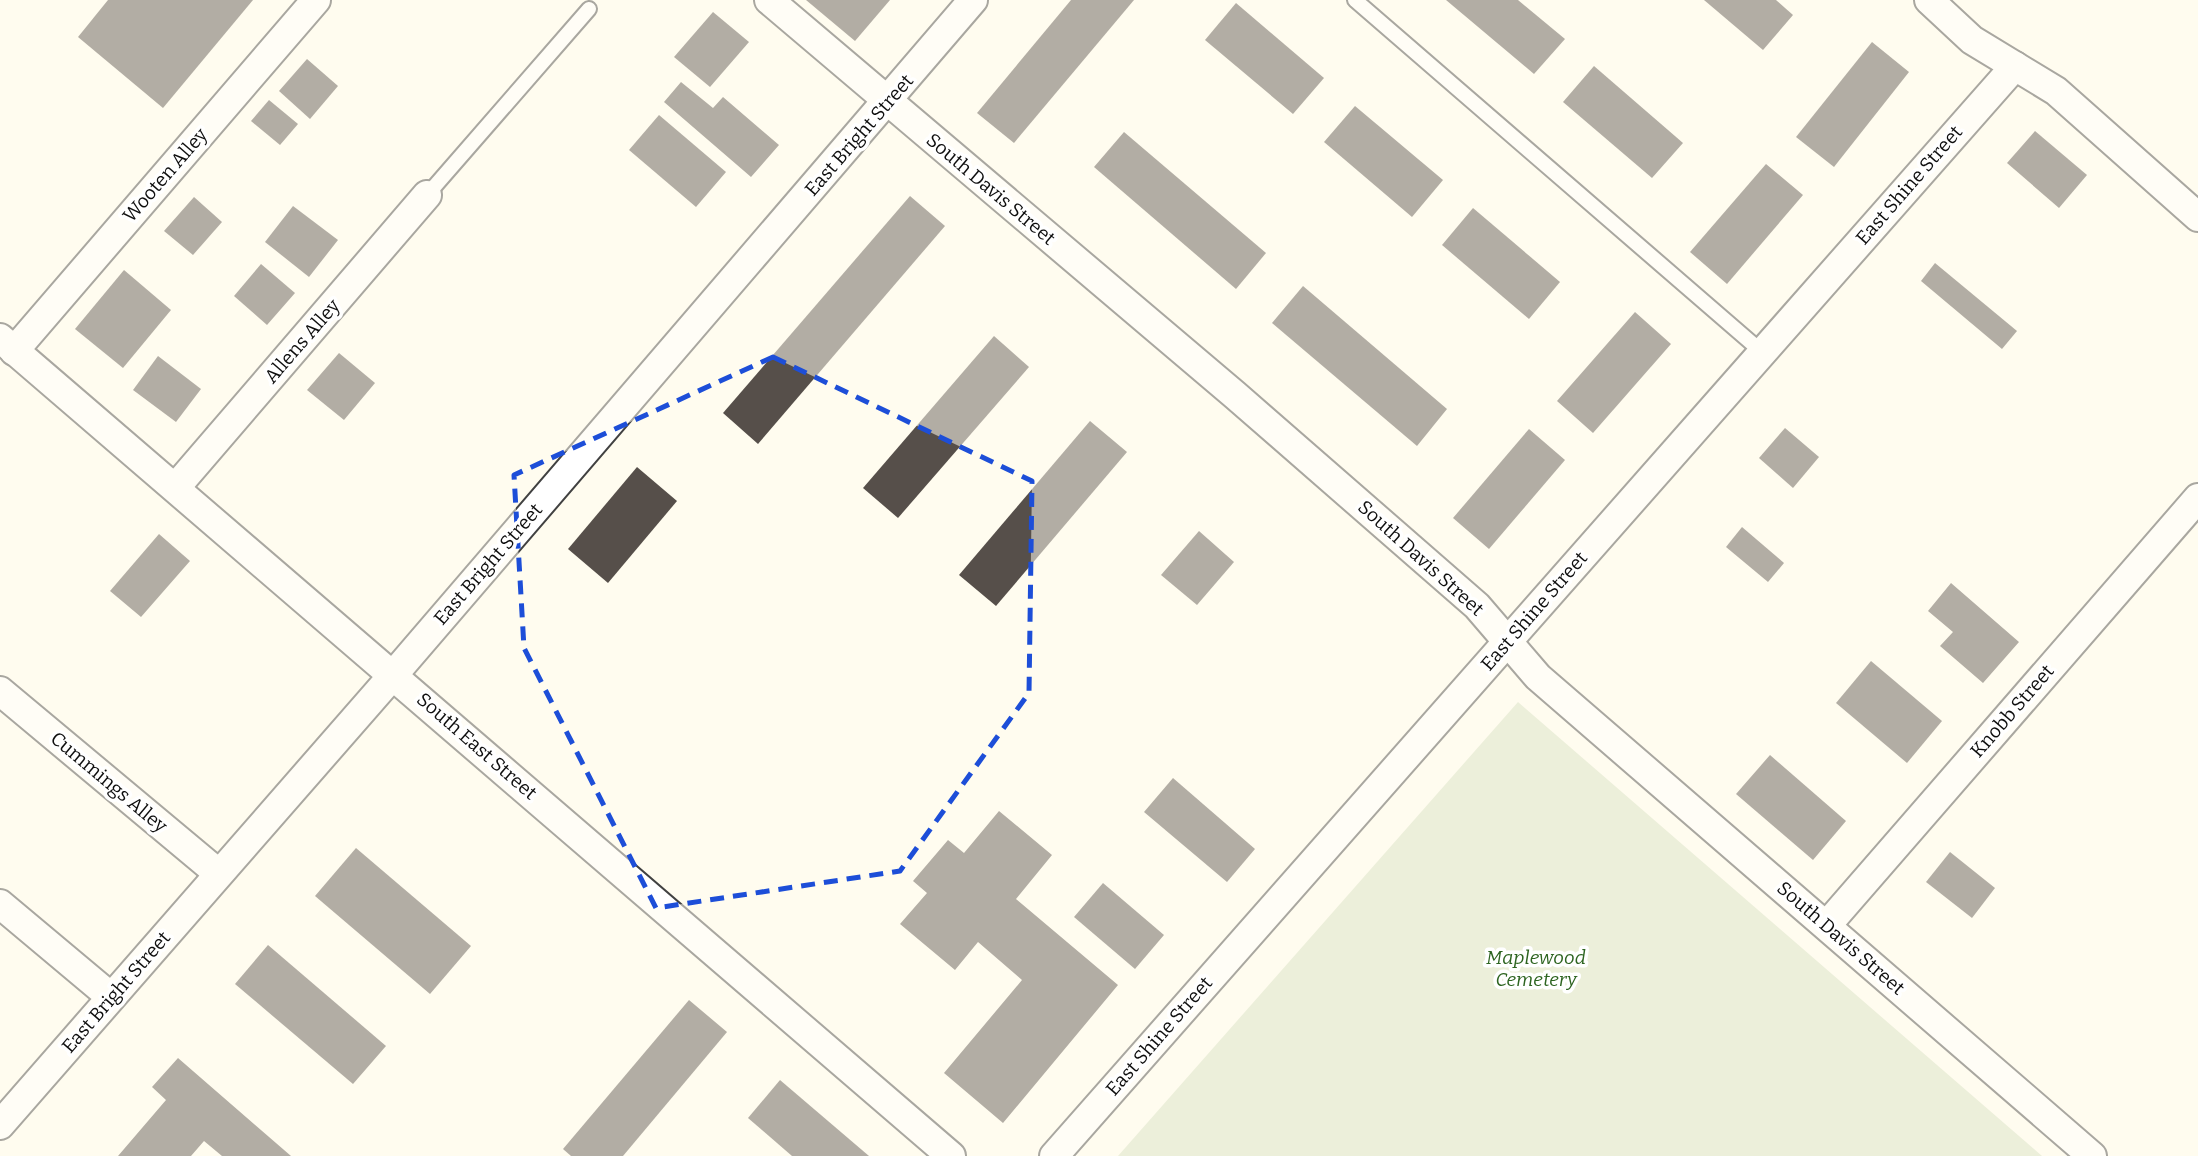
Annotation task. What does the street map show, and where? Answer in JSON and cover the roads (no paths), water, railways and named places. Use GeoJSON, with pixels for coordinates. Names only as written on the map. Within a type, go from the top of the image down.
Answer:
{"type":"FeatureCollection","features":[{"type":"Feature","properties":{"kind":"street","name":"Wooten Alley"},"geometry":{"type":"LineString","coordinates":[[7,344],[316,0]]}},
{"type":"Feature","properties":{"kind":"street","name":"South Davis Street"},"geometry":{"type":"LineString","coordinates":[[769,0],[1246,404],[1477,606],[1538,677],[2092,1156]]}},
{"type":"Feature","properties":{"kind":"street","name":"East Bright Street"},"geometry":{"type":"LineString","coordinates":[[0,1125],[394,674],[973,0]]}},
{"type":"Feature","properties":{"kind":"street"},"geometry":{"type":"LineString","coordinates":[[1930,0],[1972,40],[2056,91],[2198,217]]}},
{"type":"Feature","properties":{"kind":"street","name":"East Shine Street"},"geometry":{"type":"LineString","coordinates":[[1054,1156],[2015,66]]}},
{"type":"Feature","properties":{"kind":"street","name":"Allens Alley"},"geometry":{"type":"LineString","coordinates":[[176,487],[427,195]]}},
{"type":"Feature","properties":{"kind":"street","name":"South East Street"},"geometry":{"type":"LineString","coordinates":[[7,344],[394,674],[951,1156]]}},
{"type":"Feature","properties":{"kind":"street","name":"Knobb Street"},"geometry":{"type":"LineString","coordinates":[[1827,925],[2198,498]]}},
{"type":"Feature","properties":{"kind":"street","name":"Cummings Alley"},"geometry":{"type":"LineString","coordinates":[[0,691],[218,873]]}},
{"type":"Feature","properties":{"kind":"street"},"geometry":{"type":"LineString","coordinates":[[0,904],[111,997]]}},
{"type":"Feature","properties":{"kind":"lane"},"geometry":{"type":"LineString","coordinates":[[1355,0],[1762,352]]}},
{"type":"Feature","properties":{"kind":"lane"},"geometry":{"type":"LineString","coordinates":[[427,195],[589,9]]}},
{"type":"Feature","properties":{"kind":"park label","name":"Maplewood Cemetery"},"geometry":{"type":"Point","coordinates":[1536,968]}}]}
